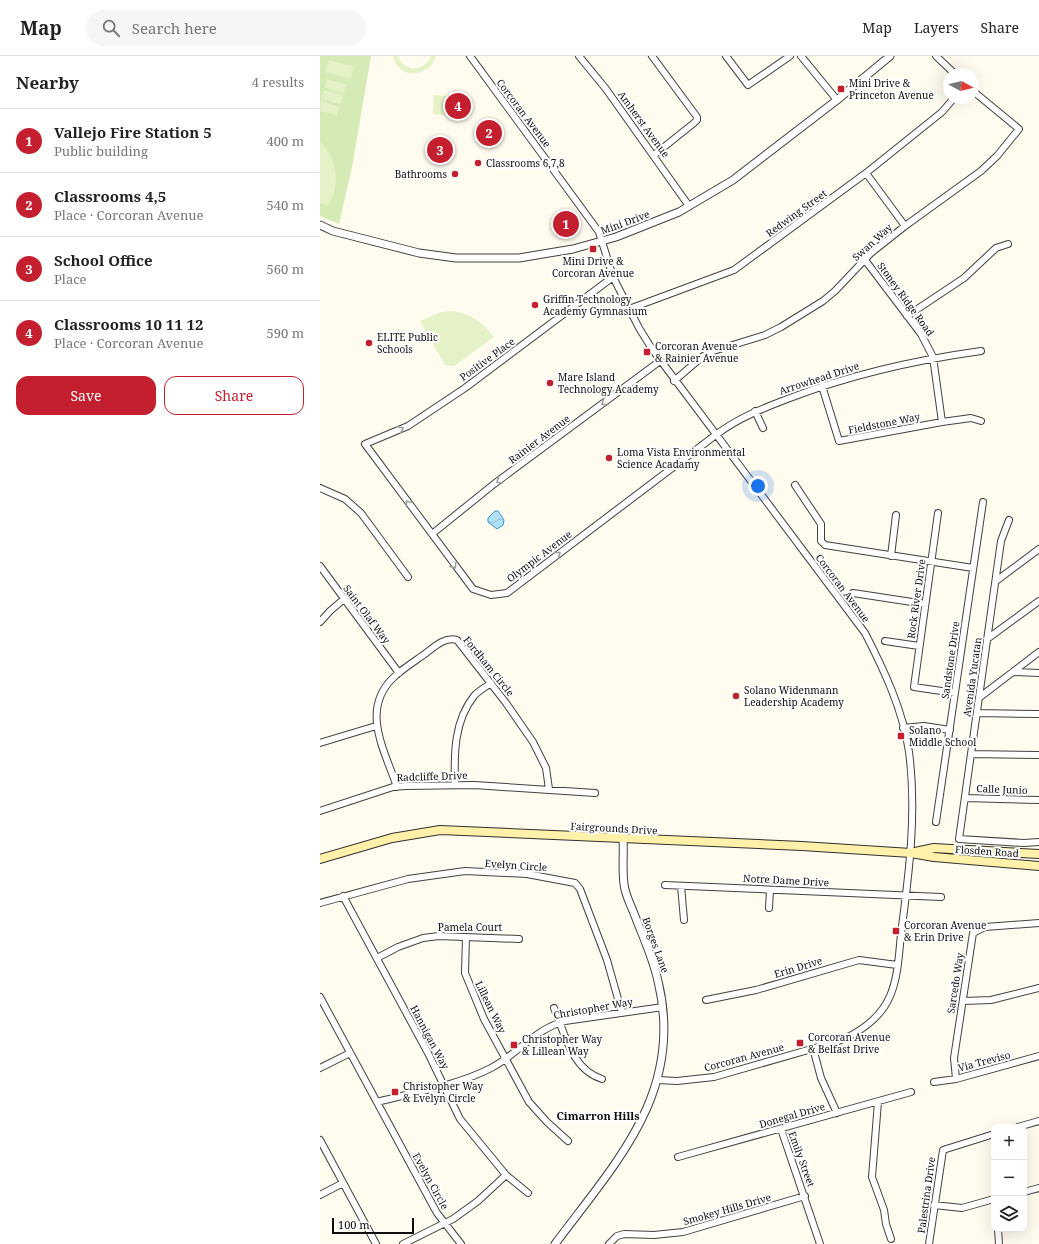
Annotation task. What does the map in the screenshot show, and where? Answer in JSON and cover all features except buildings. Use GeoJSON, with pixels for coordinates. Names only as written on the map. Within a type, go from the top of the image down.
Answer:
{"type":"FeatureCollection","features":[{"type":"Feature","properties":{"kind":"main road","name":"Fairgrounds Drive"},"geometry":{"type":"LineString","coordinates":[[320,859],[392,838],[440,830],[911,853],[934,857]]}},
{"type":"Feature","properties":{"kind":"main road","name":"Fairgrounds Drive"},"geometry":{"type":"LineString","coordinates":[[911,853],[934,848]]}},
{"type":"Feature","properties":{"kind":"main road","name":"Flosden Road"},"geometry":{"type":"LineString","coordinates":[[934,848],[1039,854]]}},
{"type":"Feature","properties":{"kind":"main road","name":"Flosden Road"},"geometry":{"type":"LineString","coordinates":[[934,857],[1039,866]]}},
{"type":"Feature","properties":{"kind":"street","name":"Corcoran Avenue"},"geometry":{"type":"LineString","coordinates":[[470,56],[589,216],[599,232],[613,277],[629,309],[660,361],[674,381],[717,434],[816,570],[865,633],[883,669],[903,728],[909,751],[912,783],[911,853],[897,965],[890,997],[873,1020],[842,1040],[714,1077],[677,1081],[658,1080]]}},
{"type":"Feature","properties":{"kind":"street","name":"Amherst Avenue"},"geometry":{"type":"LineString","coordinates":[[579,56],[606,89],[689,206]]}},
{"type":"Feature","properties":{"kind":"street"},"geometry":{"type":"LineString","coordinates":[[652,56],[697,116],[697,120],[694,123],[654,155]]}},
{"type":"Feature","properties":{"kind":"street"},"geometry":{"type":"LineString","coordinates":[[726,56],[748,85],[790,56]]}},
{"type":"Feature","properties":{"kind":"street"},"geometry":{"type":"LineString","coordinates":[[801,56],[837,100]]}},
{"type":"Feature","properties":{"kind":"street","name":"Mini Drive"},"geometry":{"type":"LineString","coordinates":[[320,225],[333,231],[419,253],[456,258],[519,258],[573,249],[602,241],[679,212],[733,180],[837,100],[890,56]]}},
{"type":"Feature","properties":{"kind":"street"},"geometry":{"type":"LineString","coordinates":[[936,56],[949,68]]}},
{"type":"Feature","properties":{"kind":"street","name":"Swan Way"},"geometry":{"type":"LineString","coordinates":[[674,381],[702,356],[710,352],[765,335],[812,309],[835,291],[865,260],[905,226],[981,170],[997,156],[1019,129],[979,95]]}},
{"type":"Feature","properties":{"kind":"street","name":"Redwing Street"},"geometry":{"type":"LineString","coordinates":[[629,309],[734,270],[866,173],[942,112],[949,104]]}},
{"type":"Feature","properties":{"kind":"street"},"geometry":{"type":"LineString","coordinates":[[866,173],[905,226]]}},
{"type":"Feature","properties":{"kind":"street"},"geometry":{"type":"LineString","coordinates":[[907,316],[964,278],[996,248],[1008,244]]}},
{"type":"Feature","properties":{"kind":"street","name":"Stoney Ridge Road"},"geometry":{"type":"LineString","coordinates":[[865,260],[921,334],[933,358],[942,422]]}},
{"type":"Feature","properties":{"kind":"street","name":"Positive Place"},"geometry":{"type":"LineString","coordinates":[[365,444],[408,426],[464,388],[613,277]]}},
{"type":"Feature","properties":{"kind":"street","name":"Arrowhead Drive"},"geometry":{"type":"LineString","coordinates":[[717,434],[732,422],[755,411],[852,376],[933,358],[982,351]]}},
{"type":"Feature","properties":{"kind":"street","name":"Rainier Avenue"},"geometry":{"type":"LineString","coordinates":[[432,534],[494,484],[660,361]]}},
{"type":"Feature","properties":{"kind":"street","name":"Fieldstone Way"},"geometry":{"type":"LineString","coordinates":[[822,386],[839,441],[942,422]]}},
{"type":"Feature","properties":{"kind":"street"},"geometry":{"type":"LineString","coordinates":[[755,411],[763,428]]}},
{"type":"Feature","properties":{"kind":"street"},"geometry":{"type":"LineString","coordinates":[[942,422],[971,418],[981,421]]}},
{"type":"Feature","properties":{"kind":"street","name":"Olympic Avenue"},"geometry":{"type":"LineString","coordinates":[[365,444],[473,589],[491,595],[507,593],[717,434]]}},
{"type":"Feature","properties":{"kind":"street"},"geometry":{"type":"LineString","coordinates":[[795,485],[821,524],[821,541],[825,545],[974,568]]}},
{"type":"Feature","properties":{"kind":"street"},"geometry":{"type":"LineString","coordinates":[[320,488],[345,499],[361,513],[408,577]]}},
{"type":"Feature","properties":{"kind":"street","name":"Sandstone Drive"},"geometry":{"type":"LineString","coordinates":[[936,822],[983,502]]}},
{"type":"Feature","properties":{"kind":"street","name":"Rock River Drive"},"geometry":{"type":"LineString","coordinates":[[938,513],[914,687],[955,693]]}},
{"type":"Feature","properties":{"kind":"street"},"geometry":{"type":"LineString","coordinates":[[891,556],[896,515]]}},
{"type":"Feature","properties":{"kind":"street","name":"Avenida Yucatan"},"geometry":{"type":"LineString","coordinates":[[1009,520],[1001,541],[959,839],[1024,843],[1039,842]]}},
{"type":"Feature","properties":{"kind":"street"},"geometry":{"type":"LineString","coordinates":[[996,581],[1039,549]]}},
{"type":"Feature","properties":{"kind":"street","name":"Saint Olaf Way"},"geometry":{"type":"LineString","coordinates":[[320,566],[399,673]]}},
{"type":"Feature","properties":{"kind":"street"},"geometry":{"type":"LineString","coordinates":[[853,593],[925,604]]}},
{"type":"Feature","properties":{"kind":"street"},"geometry":{"type":"LineString","coordinates":[[320,622],[330,610],[344,599]]}},
{"type":"Feature","properties":{"kind":"street"},"geometry":{"type":"LineString","coordinates":[[987,639],[1039,601]]}},
{"type":"Feature","properties":{"kind":"street","name":"Fordham Circle"},"geometry":{"type":"LineString","coordinates":[[396,787],[376,726],[376,709],[380,696],[392,679],[399,673],[438,644],[454,639],[491,683],[542,757],[546,768],[548,789]]}},
{"type":"Feature","properties":{"kind":"street"},"geometry":{"type":"LineString","coordinates":[[885,641],[920,646]]}},
{"type":"Feature","properties":{"kind":"street"},"geometry":{"type":"LineString","coordinates":[[980,697],[1039,652]]}},
{"type":"Feature","properties":{"kind":"street"},"geometry":{"type":"LineString","coordinates":[[1013,672],[1039,673]]}},
{"type":"Feature","properties":{"kind":"street"},"geometry":{"type":"LineString","coordinates":[[455,785],[456,748],[462,716],[474,694],[491,683]]}},
{"type":"Feature","properties":{"kind":"street"},"geometry":{"type":"LineString","coordinates":[[977,713],[1039,714]]}},
{"type":"Feature","properties":{"kind":"street"},"geometry":{"type":"LineString","coordinates":[[320,743],[376,726]]}},
{"type":"Feature","properties":{"kind":"street"},"geometry":{"type":"LineString","coordinates":[[903,728],[924,726],[950,730]]}},
{"type":"Feature","properties":{"kind":"street"},"geometry":{"type":"LineString","coordinates":[[971,754],[1039,755]]}},
{"type":"Feature","properties":{"kind":"street","name":"Radcliffe Drive"},"geometry":{"type":"LineString","coordinates":[[320,811],[396,787],[455,785],[548,789],[595,793]]}},
{"type":"Feature","properties":{"kind":"street","name":"Calle Junio"},"geometry":{"type":"LineString","coordinates":[[965,798],[1039,800]]}},
{"type":"Feature","properties":{"kind":"street","name":"Borges Lane"},"geometry":{"type":"LineString","coordinates":[[555,1244],[631,1142],[647,1111],[658,1080],[664,1039],[663,1007],[653,962],[627,896],[624,884],[623,839]]}},
{"type":"Feature","properties":{"kind":"street","name":"Evelyn Circle"},"geometry":{"type":"LineString","coordinates":[[320,903],[408,879],[465,871],[527,874],[575,882],[580,889],[607,960],[622,1012]]}},
{"type":"Feature","properties":{"kind":"street","name":"Notre Dame Drive"},"geometry":{"type":"LineString","coordinates":[[665,885],[941,897]]}},
{"type":"Feature","properties":{"kind":"street"},"geometry":{"type":"LineString","coordinates":[[681,886],[684,920]]}},
{"type":"Feature","properties":{"kind":"street"},"geometry":{"type":"LineString","coordinates":[[769,908],[770,890]]}},
{"type":"Feature","properties":{"kind":"street","name":"Hannigan Way"},"geometry":{"type":"LineString","coordinates":[[343,896],[444,1085],[460,1119],[506,1175],[528,1193]]}},
{"type":"Feature","properties":{"kind":"street","name":"Sarcedo Way"},"geometry":{"type":"LineString","coordinates":[[956,1079],[954,1058],[973,934],[985,927],[1039,923]]}},
{"type":"Feature","properties":{"kind":"street","name":"Pamela Court"},"geometry":{"type":"LineString","coordinates":[[377,958],[398,947],[423,938],[440,936],[519,938]]}},
{"type":"Feature","properties":{"kind":"street","name":"Lillean Way"},"geometry":{"type":"LineString","coordinates":[[466,937],[465,966],[468,983],[484,1019],[529,1102],[547,1122],[568,1141]]}},
{"type":"Feature","properties":{"kind":"street","name":"Erin Drive"},"geometry":{"type":"LineString","coordinates":[[706,1000],[756,990],[859,960],[897,965]]}},
{"type":"Feature","properties":{"kind":"street"},"geometry":{"type":"LineString","coordinates":[[963,1001],[990,1000],[1039,988]]}},
{"type":"Feature","properties":{"kind":"street","name":"Evelyn Circle"},"geometry":{"type":"LineString","coordinates":[[320,997],[444,1223],[461,1244]]}},
{"type":"Feature","properties":{"kind":"street","name":"Christopher Way"},"geometry":{"type":"LineString","coordinates":[[377,1102],[476,1076],[506,1059],[539,1032],[560,1022],[663,1007]]}},
{"type":"Feature","properties":{"kind":"street"},"geometry":{"type":"LineString","coordinates":[[554,1008],[571,1050],[584,1070],[593,1076],[602,1079]]}},
{"type":"Feature","properties":{"kind":"street"},"geometry":{"type":"LineString","coordinates":[[813,1048],[824,1084],[836,1113]]}},
{"type":"Feature","properties":{"kind":"street"},"geometry":{"type":"LineString","coordinates":[[320,1068],[350,1053]]}},
{"type":"Feature","properties":{"kind":"street","name":"Via Treviso"},"geometry":{"type":"LineString","coordinates":[[934,1082],[956,1079],[1039,1056]]}},
{"type":"Feature","properties":{"kind":"street","name":"Donegal Drive"},"geometry":{"type":"LineString","coordinates":[[678,1157],[911,1092]]}},
{"type":"Feature","properties":{"kind":"street"},"geometry":{"type":"LineString","coordinates":[[878,1102],[872,1177],[884,1210],[886,1224],[892,1239]]}},
{"type":"Feature","properties":{"kind":"street"},"geometry":{"type":"LineString","coordinates":[[1027,1124],[1039,1121]]}},
{"type":"Feature","properties":{"kind":"street","name":"Emily Street"},"geometry":{"type":"LineString","coordinates":[[781,1129],[805,1196],[820,1244]]}},
{"type":"Feature","properties":{"kind":"street","name":"Palestrina Drive"},"geometry":{"type":"LineString","coordinates":[[929,1244],[943,1150],[991,1135]]}},
{"type":"Feature","properties":{"kind":"street"},"geometry":{"type":"LineString","coordinates":[[320,1140],[376,1244]]}},
{"type":"Feature","properties":{"kind":"street"},"geometry":{"type":"LineString","coordinates":[[403,1244],[444,1223],[478,1201],[506,1175]]}},
{"type":"Feature","properties":{"kind":"street"},"geometry":{"type":"LineString","coordinates":[[320,1195],[343,1183]]}},
{"type":"Feature","properties":{"kind":"street"},"geometry":{"type":"LineString","coordinates":[[1027,1191],[1039,1188]]}},
{"type":"Feature","properties":{"kind":"street","name":"Smokey Hills Drive"},"geometry":{"type":"LineString","coordinates":[[609,1244],[617,1236],[624,1234],[654,1235],[683,1232],[805,1196]]}},
{"type":"Feature","properties":{"kind":"street"},"geometry":{"type":"LineString","coordinates":[[934,1205],[962,1208],[991,1200]]}},
{"type":"Feature","properties":{"kind":"street"},"geometry":{"type":"LineString","coordinates":[[998,1232],[999,1244]]}},
{"type":"Feature","properties":{"kind":"green space"},"geometry":{"type":"Polygon","coordinates":[[[320,56],[371,56],[352,167],[339,224],[320,216],[320,56]]]}},
{"type":"Feature","properties":{"kind":"green space"},"geometry":{"type":"Polygon","coordinates":[[[393,56],[398,56],[409,68],[419,68],[428,62],[431,56],[436,56],[427,69],[414,73],[401,69],[396,64],[393,56]]]}},
{"type":"Feature","properties":{"kind":"green space"},"geometry":{"type":"Polygon","coordinates":[[[329,60],[354,67],[350,79],[325,72],[329,60]]]}},
{"type":"Feature","properties":{"kind":"green space"},"geometry":{"type":"Polygon","coordinates":[[[327,79],[346,84],[344,93],[325,88],[327,79]]]}},
{"type":"Feature","properties":{"kind":"green space"},"geometry":{"type":"Polygon","coordinates":[[[324,90],[343,95],[341,104],[321,99],[324,90]]]}},
{"type":"Feature","properties":{"kind":"green space"},"geometry":{"type":"Polygon","coordinates":[[[434,95],[447,96],[446,115],[433,114],[434,95]]]}},
{"type":"Feature","properties":{"kind":"green space"},"geometry":{"type":"Polygon","coordinates":[[[321,101],[340,107],[337,115],[320,111],[321,101]]]}},
{"type":"Feature","properties":{"kind":"green space"},"geometry":{"type":"Polygon","coordinates":[[[320,142],[331,156],[336,173],[334,190],[328,206],[320,203],[320,142]]]}},
{"type":"Feature","properties":{"kind":"green space"},"geometry":{"type":"Polygon","coordinates":[[[452,311],[465,314],[481,323],[494,337],[454,366],[445,365],[420,321],[441,312],[452,311]]]}},
{"type":"Feature","properties":{"kind":"water"},"geometry":{"type":"Polygon","coordinates":[[[495,511],[498,511],[504,520],[503,525],[497,529],[488,522],[488,518],[495,511]]]}},
{"type":"Feature","properties":{"kind":"place","name":"Mini Drive & Princeton Avenue"},"geometry":{"type":"Point","coordinates":[841,89]}},
{"type":"Feature","properties":{"kind":"place","name":"Classrooms 10 11 12"},"geometry":{"type":"Point","coordinates":[458,106]}},
{"type":"Feature","properties":{"kind":"place","name":"Classrooms 4,5"},"geometry":{"type":"Point","coordinates":[489,133]}},
{"type":"Feature","properties":{"kind":"place","name":"School Office"},"geometry":{"type":"Point","coordinates":[440,150]}},
{"type":"Feature","properties":{"kind":"place","name":"Classrooms 6,7,8"},"geometry":{"type":"Point","coordinates":[478,163]}},
{"type":"Feature","properties":{"kind":"place","name":"Bathrooms"},"geometry":{"type":"Point","coordinates":[455,174]}},
{"type":"Feature","properties":{"kind":"place","name":"Vallejo Fire Station 5"},"geometry":{"type":"Point","coordinates":[566,224]}},
{"type":"Feature","properties":{"kind":"place","name":"Mini Drive & Corcoran Avenue"},"geometry":{"type":"Point","coordinates":[593,249]}},
{"type":"Feature","properties":{"kind":"place","name":"Griffin Technology Academy Gymnasium"},"geometry":{"type":"Point","coordinates":[535,305]}},
{"type":"Feature","properties":{"kind":"place","name":"ELITE Public Schools"},"geometry":{"type":"Point","coordinates":[369,343]}},
{"type":"Feature","properties":{"kind":"place","name":"Corcoran Avenue & Rainier Avenue"},"geometry":{"type":"Point","coordinates":[647,352]}},
{"type":"Feature","properties":{"kind":"place","name":"Mare Island Technology Academy"},"geometry":{"type":"Point","coordinates":[550,383]}},
{"type":"Feature","properties":{"kind":"place","name":"Loma Vista Environmental Science Acadamy"},"geometry":{"type":"Point","coordinates":[609,458]}},
{"type":"Feature","properties":{"kind":"place","name":"Solano Widenmann Leadership Academy"},"geometry":{"type":"Point","coordinates":[736,696]}},
{"type":"Feature","properties":{"kind":"place","name":"Solano Middle School"},"geometry":{"type":"Point","coordinates":[901,736]}},
{"type":"Feature","properties":{"kind":"place","name":"Corcoran Avenue & Erin Drive"},"geometry":{"type":"Point","coordinates":[896,931]}},
{"type":"Feature","properties":{"kind":"place","name":"Corcoran Avenue & Belfast Drive"},"geometry":{"type":"Point","coordinates":[800,1043]}},
{"type":"Feature","properties":{"kind":"place","name":"Christopher Way & Lillean Way"},"geometry":{"type":"Point","coordinates":[514,1045]}},
{"type":"Feature","properties":{"kind":"place","name":"Christopher Way & Evelyn Circle"},"geometry":{"type":"Point","coordinates":[395,1092]}},
{"type":"Feature","properties":{"kind":"district","name":"Cimarron Hills"},"geometry":{"type":"Point","coordinates":[598,1116]}}]}
